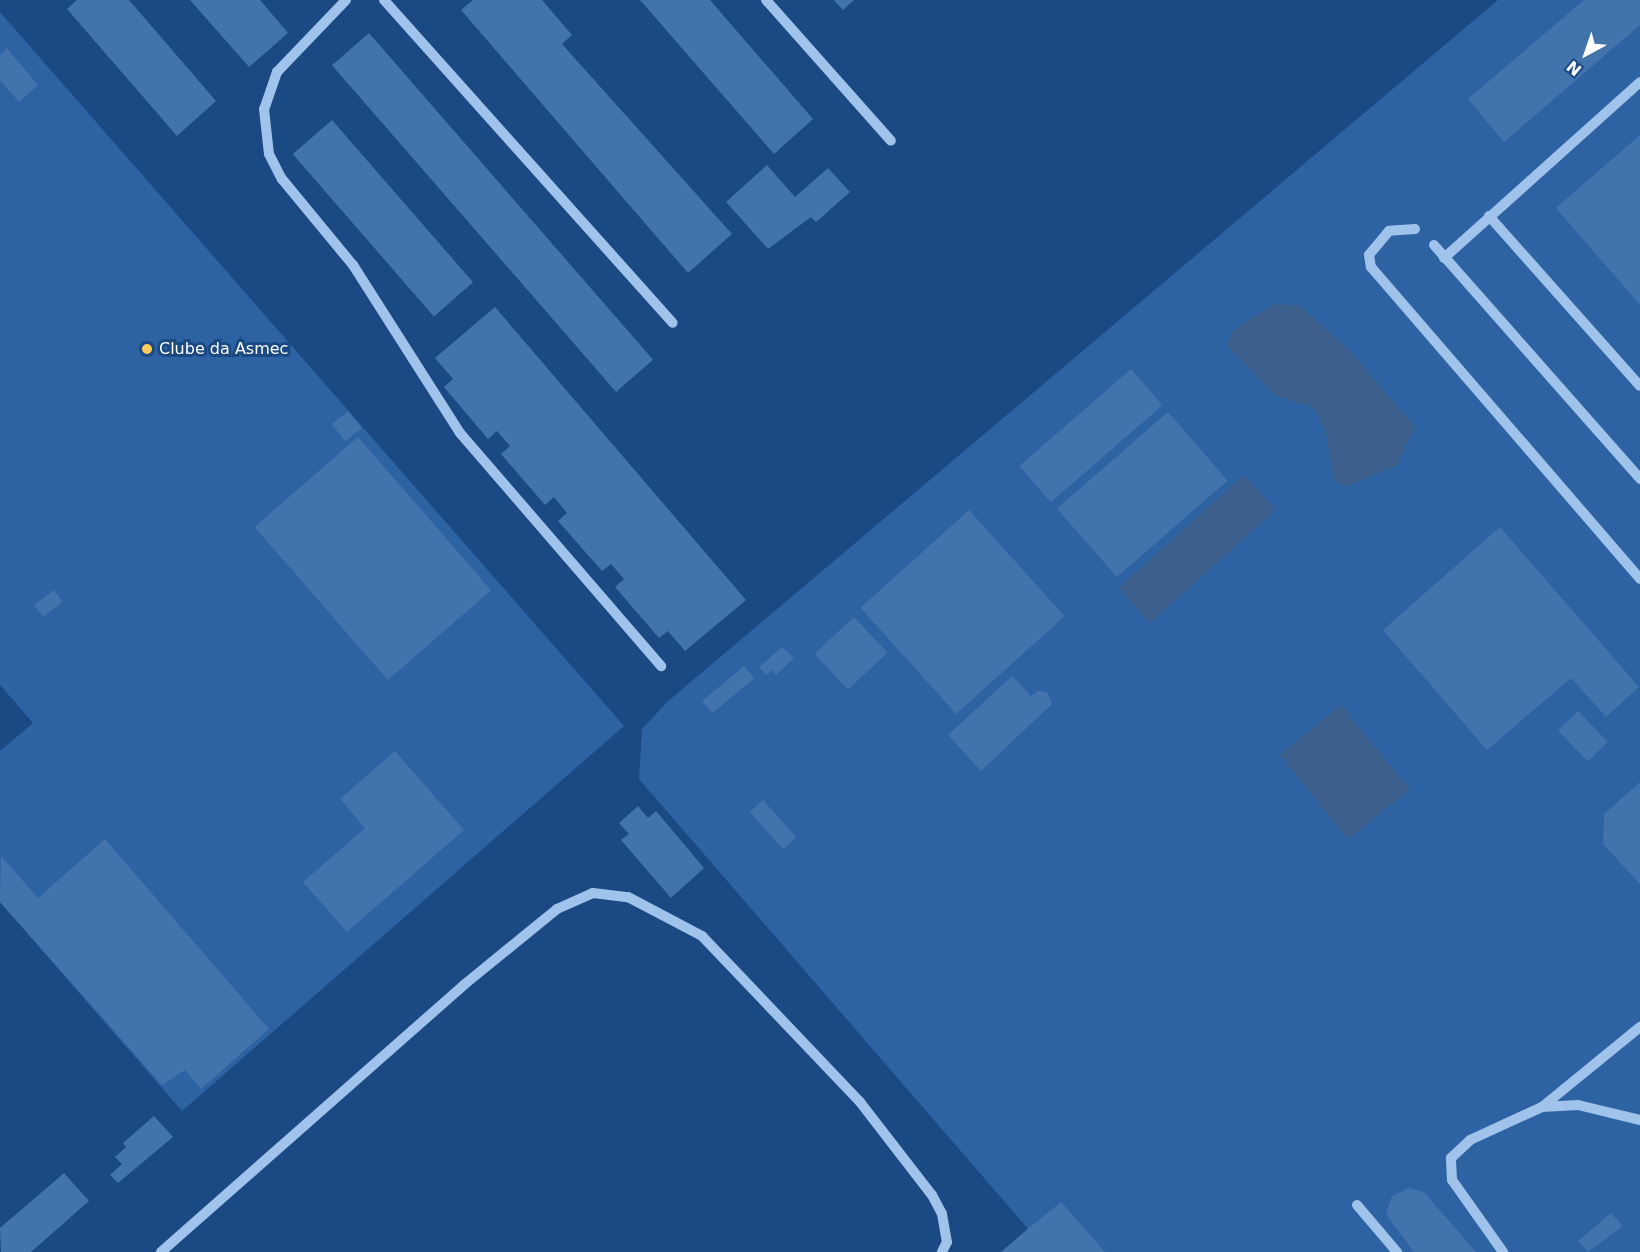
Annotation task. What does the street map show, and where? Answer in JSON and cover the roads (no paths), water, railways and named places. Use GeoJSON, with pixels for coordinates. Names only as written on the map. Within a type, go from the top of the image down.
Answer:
{"type":"FeatureCollection","features":[{"type":"Feature","properties":{"kind":"lane"},"geometry":{"type":"LineString","coordinates":[[346,0],[277,72],[264,109],[269,154],[282,179],[353,265],[460,433],[661,666]]}},
{"type":"Feature","properties":{"kind":"lane"},"geometry":{"type":"LineString","coordinates":[[384,0],[673,323]]}},
{"type":"Feature","properties":{"kind":"lane"},"geometry":{"type":"LineString","coordinates":[[766,0],[891,141]]}},
{"type":"Feature","properties":{"kind":"lane"},"geometry":{"type":"LineString","coordinates":[[1444,258],[1640,82]]}},
{"type":"Feature","properties":{"kind":"lane"},"geometry":{"type":"LineString","coordinates":[[1489,216],[1640,386]]}},
{"type":"Feature","properties":{"kind":"lane"},"geometry":{"type":"LineString","coordinates":[[1414,229],[1389,231],[1369,255],[1371,267],[1640,579]]}},
{"type":"Feature","properties":{"kind":"lane"},"geometry":{"type":"LineString","coordinates":[[1434,245],[1640,479]]}},
{"type":"Feature","properties":{"kind":"lane"},"geometry":{"type":"LineString","coordinates":[[161,1252],[465,984],[557,909],[593,894],[628,897],[702,936],[860,1102],[932,1195],[942,1214],[947,1242],[942,1252]]}},
{"type":"Feature","properties":{"kind":"lane"},"geometry":{"type":"LineString","coordinates":[[1503,1252],[1452,1180],[1451,1158],[1470,1140],[1542,1107],[1640,1027]]}},
{"type":"Feature","properties":{"kind":"lane"},"geometry":{"type":"LineString","coordinates":[[1542,1107],[1578,1105],[1640,1120]]}},
{"type":"Feature","properties":{"kind":"lane"},"geometry":{"type":"LineString","coordinates":[[1357,1205],[1397,1252]]}},
{"type":"Feature","properties":{"kind":"place","name":"Clube da Asmec"},"geometry":{"type":"Point","coordinates":[147,349]}}]}
